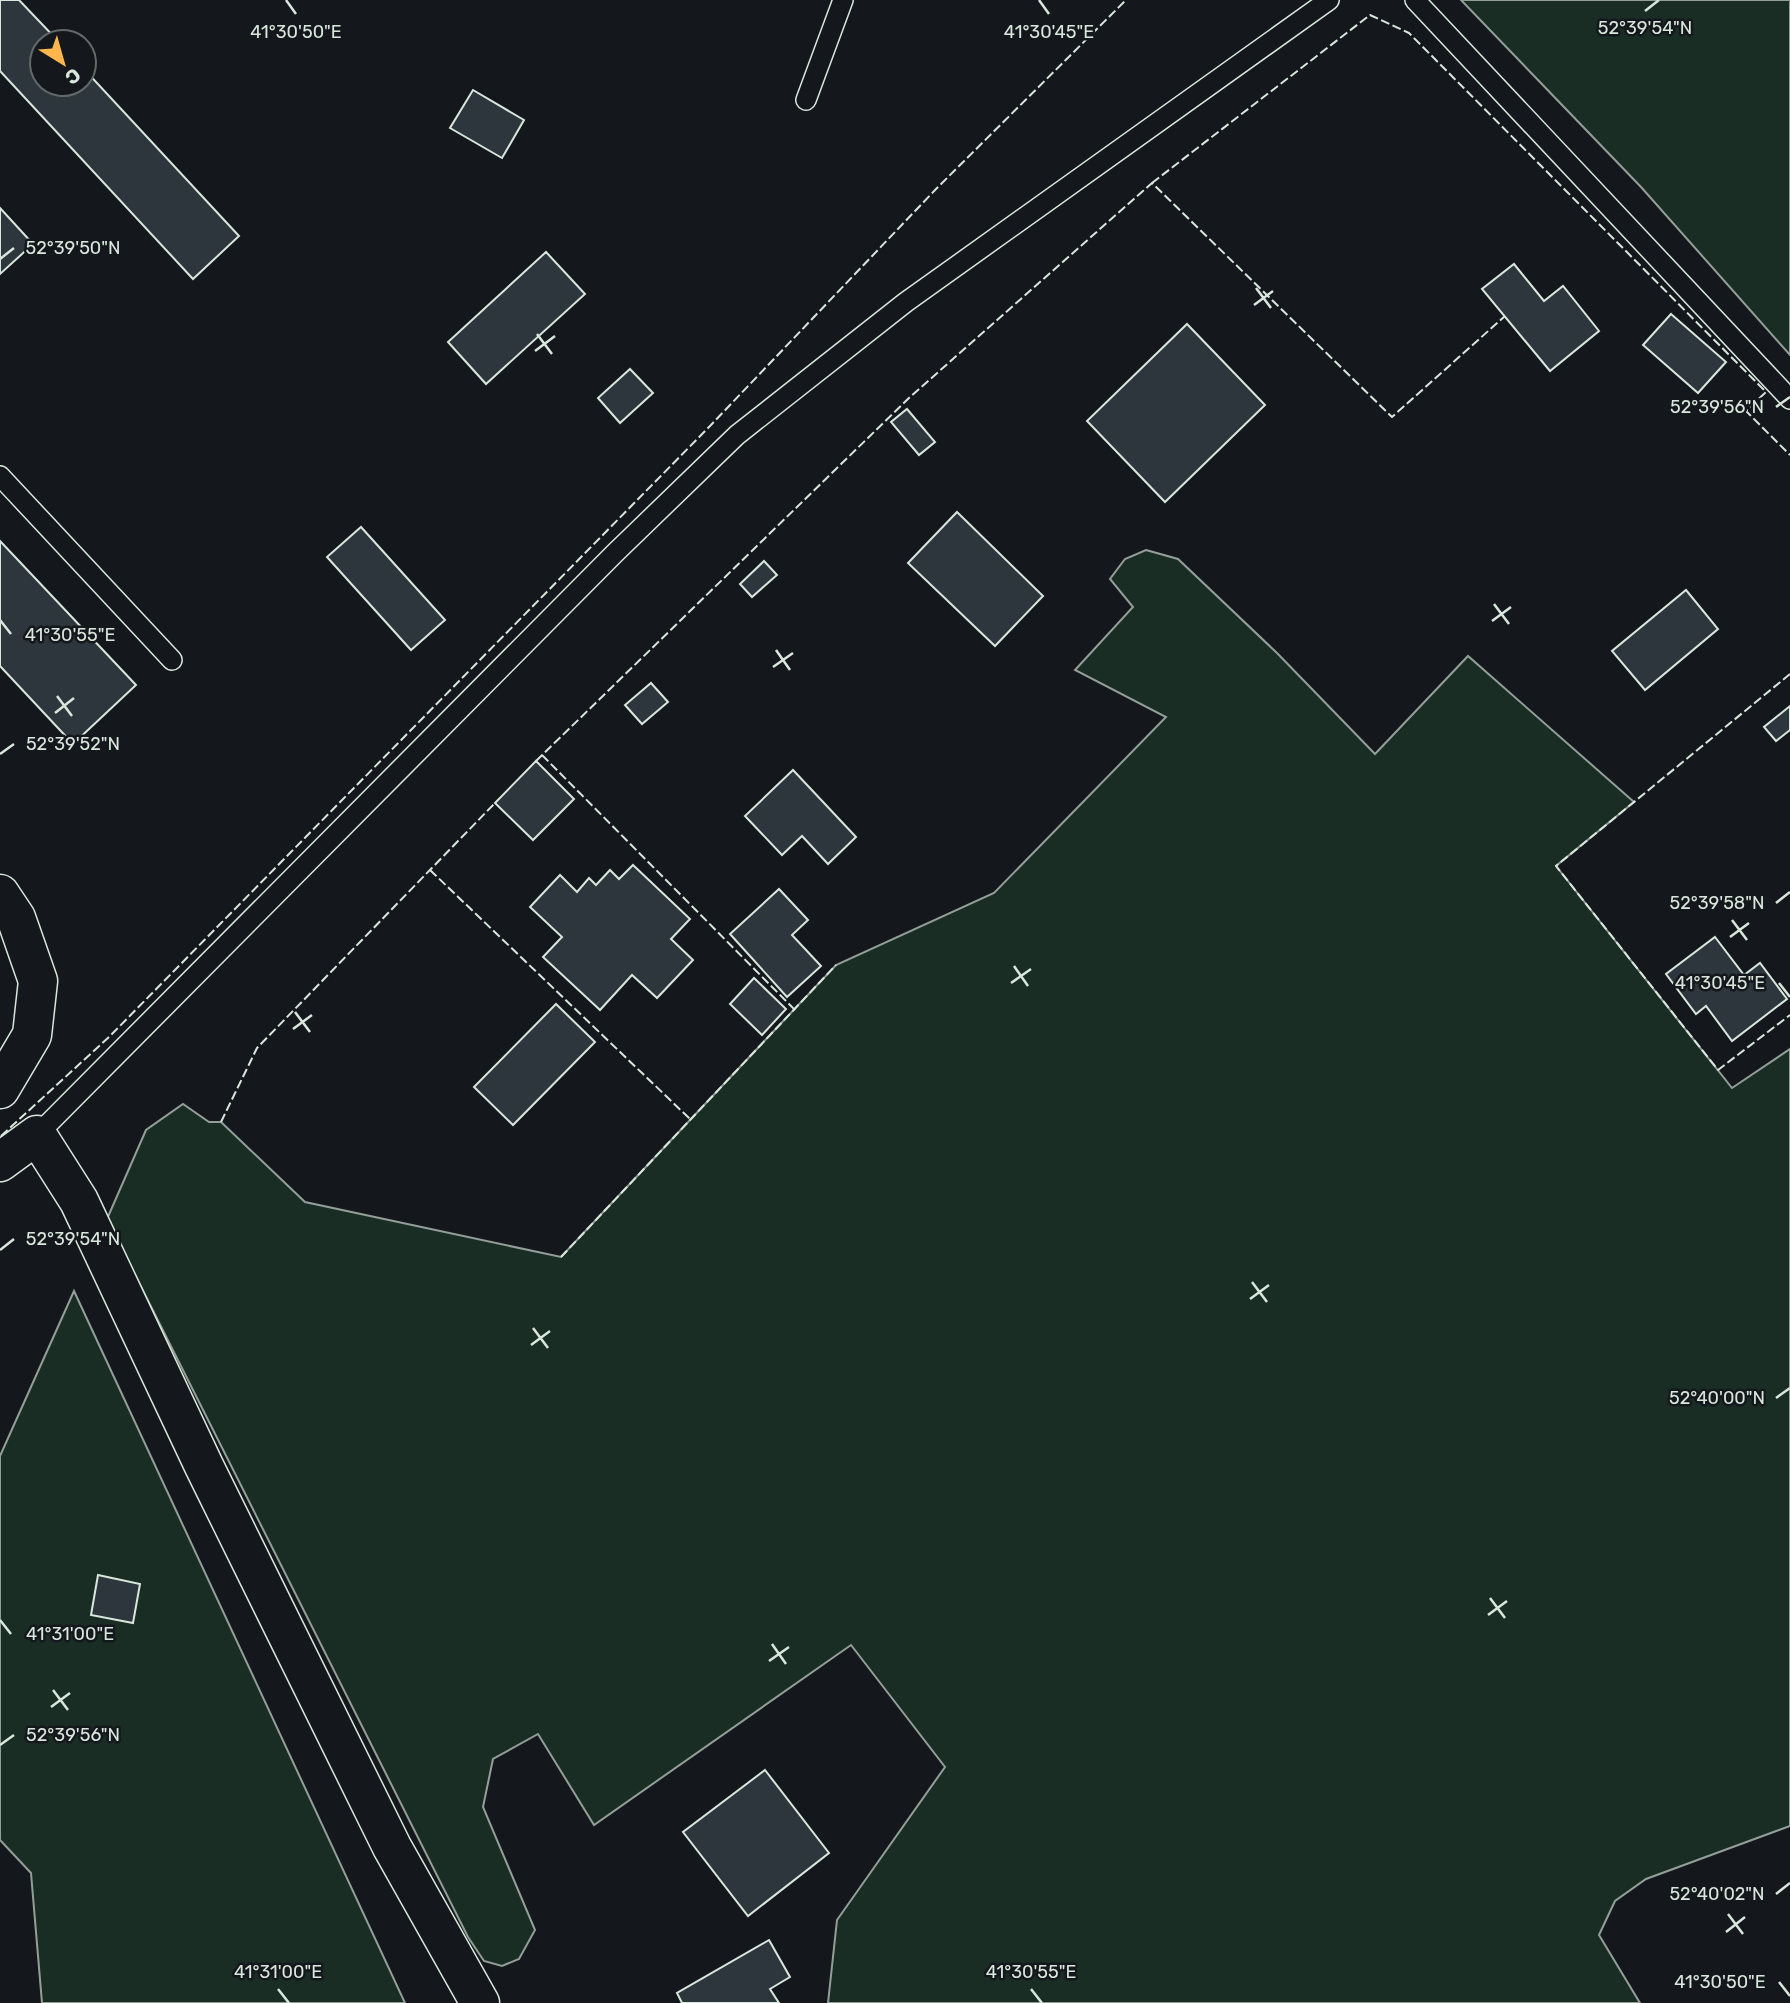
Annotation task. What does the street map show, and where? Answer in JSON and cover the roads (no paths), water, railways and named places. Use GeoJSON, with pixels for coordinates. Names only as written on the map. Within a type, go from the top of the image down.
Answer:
{"type":"FeatureCollection","features":[{"type":"Feature","properties":{"kind":"street"},"geometry":{"type":"LineString","coordinates":[[0,894],[16,918],[38,981],[32,1035],[0,1089]]}},
{"type":"Feature","properties":{"kind":"street"},"geometry":{"type":"LineString","coordinates":[[0,1162],[37,1135],[79,1201],[204,1466],[392,1847],[480,2003]]}},
{"type":"Feature","properties":{"kind":"lane"},"geometry":{"type":"LineString","coordinates":[[806,100],[843,0]]}},
{"type":"Feature","properties":{"kind":"lane"},"geometry":{"type":"LineString","coordinates":[[37,1135],[615,553],[737,435],[906,302],[1329,0]]}},
{"type":"Feature","properties":{"kind":"lane"},"geometry":{"type":"LineString","coordinates":[[1415,0],[1790,399]]}},
{"type":"Feature","properties":{"kind":"lane"},"geometry":{"type":"LineString","coordinates":[[0,476],[172,660]]}}]}
